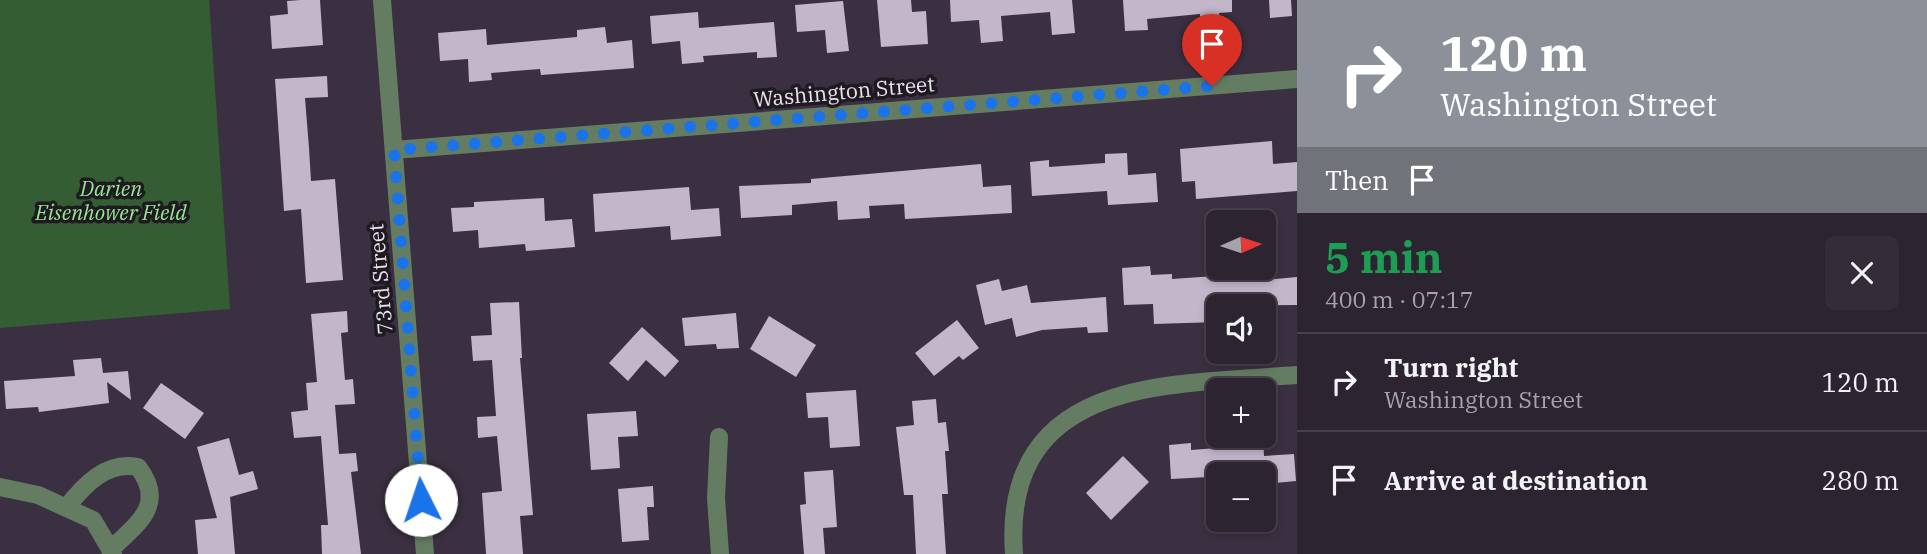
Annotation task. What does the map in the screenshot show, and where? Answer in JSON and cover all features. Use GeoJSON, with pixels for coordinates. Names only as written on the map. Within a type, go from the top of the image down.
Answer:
{"type":"FeatureCollection","features":[{"type":"Feature","properties":{"kind":"street","name":"73rd Street"},"geometry":{"type":"LineString","coordinates":[[382,0],[425,554]]}},
{"type":"Feature","properties":{"kind":"street","name":"Washington Street"},"geometry":{"type":"LineString","coordinates":[[394,150],[1297,79]]}},
{"type":"Feature","properties":{"kind":"street"},"geometry":{"type":"LineString","coordinates":[[1014,554],[1015,518],[1026,472],[1049,436],[1069,417],[1111,397],[1149,387],[1297,375]]}},
{"type":"Feature","properties":{"kind":"street"},"geometry":{"type":"LineString","coordinates":[[719,437],[716,498],[720,554]]}},
{"type":"Feature","properties":{"kind":"street"},"geometry":{"type":"LineString","coordinates":[[0,487],[38,495],[66,508],[93,520],[112,552],[142,519],[151,502],[150,482],[138,467],[127,466],[103,472],[88,481],[66,508]]}},
{"type":"Feature","properties":{"kind":"green space","name":"Darien Eisenhower Field"},"geometry":{"type":"Polygon","coordinates":[[[0,0],[209,0],[230,309],[0,328],[0,0]]]}},
{"type":"Feature","properties":{"kind":"building"},"geometry":{"type":"Polygon","coordinates":[[[320,0],[323,45],[272,49],[270,16],[288,14],[287,1],[320,0]]]}},
{"type":"Feature","properties":{"kind":"building"},"geometry":{"type":"Polygon","coordinates":[[[877,0],[911,0],[912,12],[926,11],[928,44],[881,47],[877,0]]]}},
{"type":"Feature","properties":{"kind":"building"},"geometry":{"type":"Polygon","coordinates":[[[950,0],[1072,0],[1075,33],[1052,35],[1050,12],[1001,16],[1003,41],[981,43],[979,20],[951,22],[950,0]]]}},
{"type":"Feature","properties":{"kind":"building"},"geometry":{"type":"Polygon","coordinates":[[[1123,0],[1232,0],[1232,12],[1219,13],[1220,19],[1200,21],[1200,14],[1147,19],[1148,30],[1125,31],[1123,0]]]}},
{"type":"Feature","properties":{"kind":"building"},"geometry":{"type":"Polygon","coordinates":[[[1269,0],[1291,0],[1292,16],[1270,18],[1269,0]]]}},
{"type":"Feature","properties":{"kind":"building"},"geometry":{"type":"Polygon","coordinates":[[[843,1],[849,51],[827,53],[825,30],[797,32],[795,5],[843,1]]]}},
{"type":"Feature","properties":{"kind":"building"},"geometry":{"type":"Polygon","coordinates":[[[698,12],[699,28],[774,22],[777,57],[757,58],[757,52],[703,56],[704,62],[682,64],[680,41],[652,44],[650,16],[698,12]]]}},
{"type":"Feature","properties":{"kind":"building"},"geometry":{"type":"Polygon","coordinates":[[[605,27],[607,43],[632,40],[634,68],[541,75],[540,69],[491,73],[492,80],[469,82],[468,59],[440,61],[438,33],[486,29],[487,45],[577,37],[577,30],[605,27]]]}},
{"type":"Feature","properties":{"kind":"building"},"geometry":{"type":"Polygon","coordinates":[[[327,76],[328,97],[305,98],[311,181],[335,179],[343,280],[306,283],[301,209],[284,211],[275,79],[327,76]]]}},
{"type":"Feature","properties":{"kind":"building"},"geometry":{"type":"Polygon","coordinates":[[[1272,141],[1273,164],[1297,162],[1297,191],[1196,199],[1195,181],[1182,182],[1180,149],[1272,141]]]}},
{"type":"Feature","properties":{"kind":"building"},"geometry":{"type":"Polygon","coordinates":[[[1127,153],[1128,175],[1156,173],[1158,202],[1108,205],[1107,191],[1032,196],[1030,162],[1049,160],[1049,167],[1105,163],[1105,154],[1127,153]]]}},
{"type":"Feature","properties":{"kind":"building"},"geometry":{"type":"Polygon","coordinates":[[[981,164],[983,187],[1011,185],[1012,213],[905,219],[904,204],[869,206],[870,218],[838,220],[837,201],[792,205],[792,215],[741,218],[739,186],[811,183],[811,179],[981,164]]]}},
{"type":"Feature","properties":{"kind":"building"},"geometry":{"type":"Polygon","coordinates":[[[689,187],[691,210],[719,208],[721,236],[671,240],[670,226],[595,232],[593,194],[689,187]]]}},
{"type":"Feature","properties":{"kind":"building"},"geometry":{"type":"Polygon","coordinates":[[[544,198],[545,221],[572,219],[575,247],[526,251],[525,244],[479,248],[478,230],[453,232],[451,208],[474,207],[474,202],[544,198]]]}},
{"type":"Feature","properties":{"kind":"building"},"geometry":{"type":"Polygon","coordinates":[[[1150,266],[1151,275],[1172,274],[1172,279],[1206,277],[1206,280],[1244,282],[1297,277],[1297,305],[1276,305],[1276,294],[1206,294],[1206,322],[1154,324],[1153,304],[1124,305],[1122,268],[1150,266]]]}},
{"type":"Feature","properties":{"kind":"building"},"geometry":{"type":"Polygon","coordinates":[[[999,279],[1002,291],[1027,285],[1031,303],[1106,297],[1108,332],[1088,333],[1087,327],[1042,330],[1016,337],[1012,318],[985,325],[976,285],[999,279]]]}},
{"type":"Feature","properties":{"kind":"building"},"geometry":{"type":"Polygon","coordinates":[[[519,302],[520,358],[533,515],[520,516],[523,554],[486,554],[482,493],[502,491],[497,436],[478,438],[477,417],[496,416],[492,360],[473,361],[471,336],[492,335],[490,303],[519,302]]]}},
{"type":"Feature","properties":{"kind":"building"},"geometry":{"type":"Polygon","coordinates":[[[347,311],[348,332],[341,333],[345,380],[353,379],[355,404],[335,405],[339,454],[356,453],[358,471],[351,472],[361,554],[322,554],[321,525],[328,525],[321,436],[294,438],[291,412],[308,410],[306,383],[317,382],[311,314],[347,311]]]}},
{"type":"Feature","properties":{"kind":"building"},"geometry":{"type":"Polygon","coordinates":[[[736,313],[739,348],[717,349],[716,344],[685,346],[682,318],[736,313]]]}},
{"type":"Feature","properties":{"kind":"building"},"geometry":{"type":"Polygon","coordinates":[[[769,316],[816,345],[796,377],[750,349],[769,316]]]}},
{"type":"Feature","properties":{"kind":"building"},"geometry":{"type":"Polygon","coordinates":[[[957,320],[979,348],[963,360],[959,356],[934,376],[915,353],[957,320]]]}},
{"type":"Feature","properties":{"kind":"building"},"geometry":{"type":"Polygon","coordinates":[[[642,327],[679,361],[665,377],[646,360],[628,381],[609,363],[642,327]]]}},
{"type":"Feature","properties":{"kind":"building"},"geometry":{"type":"Polygon","coordinates":[[[101,358],[103,373],[128,371],[131,400],[107,382],[109,403],[39,412],[38,407],[6,409],[4,381],[75,376],[73,360],[101,358]]]}},
{"type":"Feature","properties":{"kind":"building"},"geometry":{"type":"Polygon","coordinates":[[[161,383],[204,413],[185,439],[143,408],[161,383]]]}},
{"type":"Feature","properties":{"kind":"building"},"geometry":{"type":"Polygon","coordinates":[[[856,390],[860,446],[830,448],[828,417],[808,418],[806,393],[856,390]]]}},
{"type":"Feature","properties":{"kind":"building"},"geometry":{"type":"Polygon","coordinates":[[[936,399],[938,423],[946,422],[949,451],[945,451],[948,494],[942,494],[946,554],[916,554],[913,495],[904,495],[896,427],[914,425],[912,401],[936,399]]]}},
{"type":"Feature","properties":{"kind":"building"},"geometry":{"type":"Polygon","coordinates":[[[636,411],[638,436],[618,437],[620,468],[591,470],[587,414],[636,411]]]}},
{"type":"Feature","properties":{"kind":"building"},"geometry":{"type":"Polygon","coordinates":[[[229,438],[239,475],[253,471],[258,489],[230,497],[235,554],[198,554],[195,520],[217,518],[197,447],[229,438]]]}},
{"type":"Feature","properties":{"kind":"building"},"geometry":{"type":"Polygon","coordinates":[[[1191,443],[1191,450],[1264,448],[1264,456],[1294,454],[1296,481],[1276,483],[1276,462],[1206,462],[1206,477],[1171,479],[1169,445],[1191,443]]]}},
{"type":"Feature","properties":{"kind":"building"},"geometry":{"type":"Polygon","coordinates":[[[1123,456],[1149,482],[1111,520],[1086,493],[1123,456]]]}},
{"type":"Feature","properties":{"kind":"building"},"geometry":{"type":"Polygon","coordinates":[[[833,470],[837,527],[823,528],[825,554],[804,554],[800,505],[806,504],[804,472],[833,470]]]}},
{"type":"Feature","properties":{"kind":"building"},"geometry":{"type":"Polygon","coordinates":[[[653,486],[654,507],[647,507],[649,540],[622,542],[618,489],[653,486]]]}},
{"type":"Feature","properties":{"kind":"route"},"geometry":{"type":"LineString","coordinates":[[421,500],[394,150],[1212,86]]}}]}
